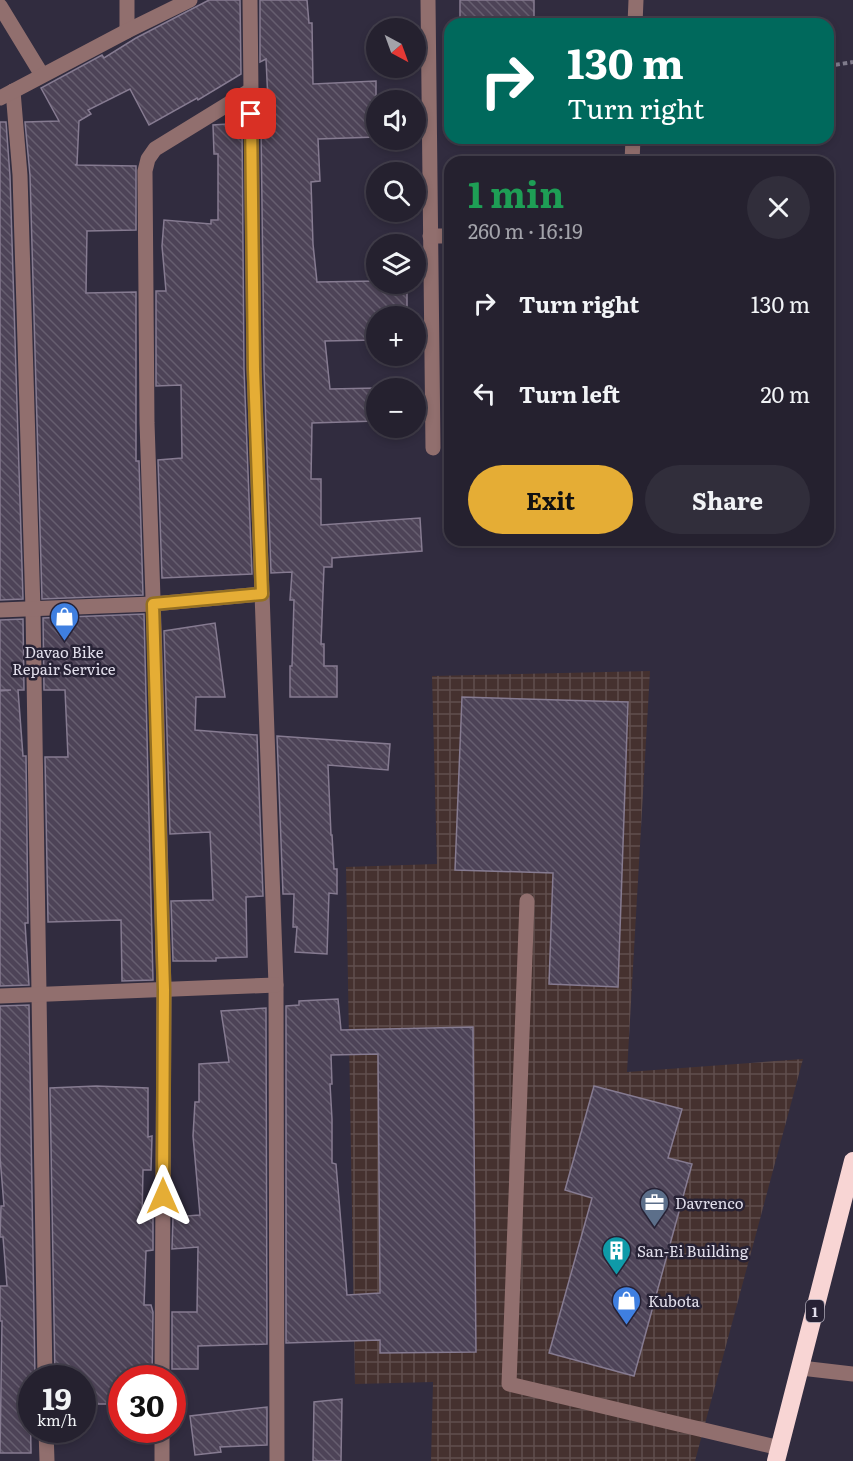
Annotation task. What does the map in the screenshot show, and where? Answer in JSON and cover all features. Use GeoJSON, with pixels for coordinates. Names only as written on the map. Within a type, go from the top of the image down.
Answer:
{"type":"FeatureCollection","features":[{"type":"Feature","properties":{"kind":"highway","name":"1"},"geometry":{"type":"LineString","coordinates":[[778,1454],[853,1161]]}},
{"type":"Feature","properties":{"kind":"street"},"geometry":{"type":"LineString","coordinates":[[126,31],[127,0]]}},
{"type":"Feature","properties":{"kind":"street"},"geometry":{"type":"LineString","coordinates":[[45,1365],[33,610],[20,175],[7,95],[126,31],[190,0]]}},
{"type":"Feature","properties":{"kind":"street"},"geometry":{"type":"LineString","coordinates":[[250,0],[254,369],[276,985],[277,1461]]}},
{"type":"Feature","properties":{"kind":"street"},"geometry":{"type":"LineString","coordinates":[[428,0],[433,448]]}},
{"type":"Feature","properties":{"kind":"street"},"geometry":{"type":"LineString","coordinates":[[635,18],[636,0]]}},
{"type":"Feature","properties":{"kind":"street"},"geometry":{"type":"LineString","coordinates":[[0,6],[42,75]]}},
{"type":"Feature","properties":{"kind":"street"},"geometry":{"type":"LineString","coordinates":[[162,1365],[164,990],[147,423],[146,163],[151,154],[164,143],[251,90]]}},
{"type":"Feature","properties":{"kind":"street"},"geometry":{"type":"LineString","coordinates":[[430,237],[444,236]]}},
{"type":"Feature","properties":{"kind":"street"},"geometry":{"type":"LineString","coordinates":[[0,610],[153,604],[262,594]]}},
{"type":"Feature","properties":{"kind":"street"},"geometry":{"type":"LineString","coordinates":[[527,901],[509,1384],[778,1454]]}},
{"type":"Feature","properties":{"kind":"street"},"geometry":{"type":"LineString","coordinates":[[0,996],[276,985]]}},
{"type":"Feature","properties":{"kind":"street"},"geometry":{"type":"LineString","coordinates":[[801,1368],[853,1374]]}},
{"type":"Feature","properties":{"kind":"street"},"geometry":{"type":"LineString","coordinates":[[46,1443],[46,1461]]}},
{"type":"Feature","properties":{"kind":"street"},"geometry":{"type":"LineString","coordinates":[[162,1443],[162,1461]]}},
{"type":"Feature","properties":{"kind":"path"},"geometry":{"type":"LineString","coordinates":[[834,65],[853,62]]}},
{"type":"Feature","properties":{"kind":"shaded area"},"geometry":{"type":"Polygon","coordinates":[[[650,671],[627,1072],[803,1059],[695,1461],[431,1461],[433,1382],[355,1384],[346,867],[437,864],[432,676],[650,671]]]}},
{"type":"Feature","properties":{"kind":"building"},"geometry":{"type":"Polygon","coordinates":[[[209,0],[240,0],[241,74],[198,100],[197,98],[149,125],[130,89],[88,110],[91,114],[79,121],[77,164],[75,165],[136,166],[136,230],[87,231],[86,293],[136,292],[136,461],[139,461],[143,595],[42,599],[30,175],[25,122],[59,121],[41,88],[102,55],[104,58],[136,38],[209,0]]]}},
{"type":"Feature","properties":{"kind":"building"},"geometry":{"type":"Polygon","coordinates":[[[260,0],[307,0],[309,23],[312,23],[313,84],[376,81],[376,90],[366,90],[366,137],[318,139],[320,181],[311,182],[317,282],[366,281],[366,294],[407,294],[407,306],[366,306],[366,340],[325,341],[330,389],[366,388],[366,421],[312,423],[311,479],[321,479],[321,525],[420,518],[422,551],[332,558],[332,567],[324,567],[321,644],[324,644],[324,666],[337,666],[337,697],[290,697],[294,600],[290,600],[292,572],[271,573],[264,369],[261,123],[269,122],[266,59],[260,62],[260,0]]]}},
{"type":"Feature","properties":{"kind":"building"},"geometry":{"type":"Polygon","coordinates":[[[460,0],[534,0],[534,18],[460,18],[460,0]]]}},
{"type":"Feature","properties":{"kind":"building"},"geometry":{"type":"Polygon","coordinates":[[[0,122],[6,122],[10,176],[23,599],[0,600],[0,122]]]}},
{"type":"Feature","properties":{"kind":"building"},"geometry":{"type":"Polygon","coordinates":[[[242,123],[244,369],[252,574],[162,578],[158,460],[182,458],[181,385],[156,386],[156,291],[166,291],[162,246],[164,220],[211,224],[211,220],[218,220],[218,154],[214,154],[213,125],[242,123]]]}},
{"type":"Feature","properties":{"kind":"building"},"geometry":{"type":"Polygon","coordinates":[[[144,614],[153,980],[122,981],[121,920],[48,922],[45,757],[68,757],[65,690],[44,690],[43,618],[144,614]]]}},
{"type":"Feature","properties":{"kind":"building"},"geometry":{"type":"Polygon","coordinates":[[[23,619],[24,690],[18,690],[23,756],[26,756],[28,923],[25,923],[29,985],[0,986],[0,691],[11,690],[0,690],[0,620],[23,619]]]}},
{"type":"Feature","properties":{"kind":"building"},"geometry":{"type":"Polygon","coordinates":[[[215,623],[225,697],[196,697],[195,730],[257,735],[263,896],[246,897],[247,957],[216,958],[216,961],[173,961],[171,901],[213,900],[210,832],[170,834],[164,631],[215,623]]]}},
{"type":"Feature","properties":{"kind":"building"},"geometry":{"type":"Polygon","coordinates":[[[462,697],[628,702],[618,987],[549,984],[553,873],[455,870],[462,697]]]}},
{"type":"Feature","properties":{"kind":"building"},"geometry":{"type":"Polygon","coordinates":[[[277,736],[390,744],[388,770],[328,765],[331,835],[334,869],[337,869],[337,894],[329,893],[327,954],[295,952],[297,927],[293,927],[294,894],[283,894],[277,736]]]}},
{"type":"Feature","properties":{"kind":"building"},"geometry":{"type":"Polygon","coordinates":[[[338,999],[341,1030],[473,1027],[476,1352],[380,1353],[380,1340],[286,1343],[286,1006],[299,1005],[299,1001],[338,999]],[[378,1054],[331,1055],[332,1163],[336,1164],[347,1295],[380,1293],[378,1054]]]}},
{"type":"Feature","properties":{"kind":"building"},"geometry":{"type":"Polygon","coordinates":[[[29,1005],[35,1365],[18,1365],[18,1443],[31,1443],[31,1453],[0,1453],[2,1321],[0,1321],[0,1286],[7,1286],[3,1237],[0,1237],[1,1206],[4,1206],[0,1157],[0,1006],[29,1005]]]}},
{"type":"Feature","properties":{"kind":"building"},"geometry":{"type":"Polygon","coordinates":[[[266,1008],[267,1344],[198,1346],[198,1369],[186,1369],[186,1365],[172,1365],[172,1312],[197,1312],[198,1247],[172,1249],[173,1217],[200,1215],[193,1136],[195,1102],[199,1102],[199,1064],[229,1062],[221,1011],[266,1008]]]}},
{"type":"Feature","properties":{"kind":"building"},"geometry":{"type":"Polygon","coordinates":[[[96,1086],[148,1088],[148,1137],[152,1136],[151,1170],[143,1170],[142,1219],[153,1218],[153,1250],[146,1251],[144,1305],[151,1305],[153,1312],[152,1365],[108,1365],[108,1404],[96,1404],[96,1365],[55,1365],[50,1088],[96,1086]]]}},
{"type":"Feature","properties":{"kind":"building","name":"San-Ei Building"},"geometry":{"type":"Polygon","coordinates":[[[594,1086],[682,1109],[668,1158],[692,1164],[634,1376],[549,1353],[592,1198],[565,1190],[594,1086]]]}},
{"type":"Feature","properties":{"kind":"building"},"geometry":{"type":"Polygon","coordinates":[[[342,1399],[341,1461],[313,1461],[314,1402],[342,1399]]]}},
{"type":"Feature","properties":{"kind":"building"},"geometry":{"type":"Polygon","coordinates":[[[267,1407],[267,1445],[220,1447],[221,1452],[195,1455],[190,1416],[267,1407]]]}},
{"type":"Feature","properties":{"kind":"place","name":"Davao Bike Repair Service"},"geometry":{"type":"Point","coordinates":[64,642]}},
{"type":"Feature","properties":{"kind":"place","name":"Davrenco"},"geometry":{"type":"Point","coordinates":[654,1228]}},
{"type":"Feature","properties":{"kind":"place","name":"San-Ei Building"},"geometry":{"type":"Point","coordinates":[616,1276]}},
{"type":"Feature","properties":{"kind":"place","name":"Kubota"},"geometry":{"type":"Point","coordinates":[627,1326]}},
{"type":"Feature","properties":{"kind":"route"},"geometry":{"type":"LineString","coordinates":[[163,1196],[164,990],[153,604],[262,594],[254,369],[251,114]]}}]}
